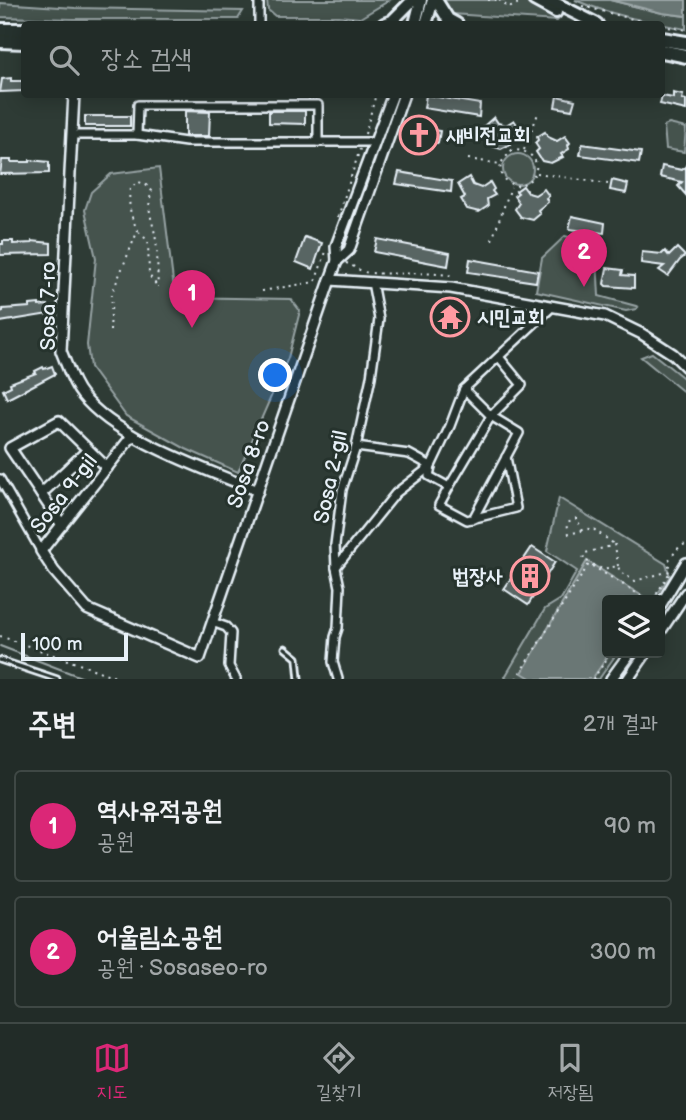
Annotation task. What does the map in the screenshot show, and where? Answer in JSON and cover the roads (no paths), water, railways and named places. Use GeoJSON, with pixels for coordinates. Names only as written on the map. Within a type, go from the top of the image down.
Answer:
{"type":"FeatureCollection","features":[{"type":"Feature","properties":{"kind":"main road"},"geometry":{"type":"LineString","coordinates":[[391,21],[413,0]]}},
{"type":"Feature","properties":{"kind":"main road"},"geometry":{"type":"LineString","coordinates":[[416,21],[421,0]]}},
{"type":"Feature","properties":{"kind":"main road"},"geometry":{"type":"LineString","coordinates":[[427,21],[435,0]]}},
{"type":"Feature","properties":{"kind":"main road"},"geometry":{"type":"LineString","coordinates":[[435,0],[452,21]]}},
{"type":"Feature","properties":{"kind":"main road"},"geometry":{"type":"LineString","coordinates":[[534,0],[575,21]]}},
{"type":"Feature","properties":{"kind":"main road"},"geometry":{"type":"LineString","coordinates":[[549,0],[591,21]]}},
{"type":"Feature","properties":{"kind":"main road"},"geometry":{"type":"LineString","coordinates":[[0,30],[21,30]]}},
{"type":"Feature","properties":{"kind":"main road"},"geometry":{"type":"LineString","coordinates":[[665,40],[686,43]]}},
{"type":"Feature","properties":{"kind":"main road"},"geometry":{"type":"LineString","coordinates":[[0,41],[21,41]]}},
{"type":"Feature","properties":{"kind":"main road"},"geometry":{"type":"LineString","coordinates":[[665,52],[686,56]]}},
{"type":"Feature","properties":{"kind":"street"},"geometry":{"type":"LineString","coordinates":[[259,0],[259,21]]}},
{"type":"Feature","properties":{"kind":"street","name":"Sosa 7-ro"},"geometry":{"type":"LineString","coordinates":[[74,98],[61,351],[81,394],[99,414],[132,436],[258,491]]}},
{"type":"Feature","properties":{"kind":"street"},"geometry":{"type":"LineString","coordinates":[[337,261],[337,246],[392,98]]}},
{"type":"Feature","properties":{"kind":"street"},"geometry":{"type":"LineString","coordinates":[[337,261],[349,250],[403,98]]}},
{"type":"Feature","properties":{"kind":"street"},"geometry":{"type":"LineString","coordinates":[[137,135],[138,105],[318,105],[318,142]]}},
{"type":"Feature","properties":{"kind":"street"},"geometry":{"type":"LineString","coordinates":[[72,135],[137,135],[186,142],[375,142]]}},
{"type":"Feature","properties":{"kind":"street","name":"Sosa 8-ro"},"geometry":{"type":"LineString","coordinates":[[200,658],[337,261]]}},
{"type":"Feature","properties":{"kind":"street"},"geometry":{"type":"LineString","coordinates":[[330,280],[451,288],[605,316],[642,334],[673,354],[686,367]]}},
{"type":"Feature","properties":{"kind":"street","name":"Sosa 2-gil"},"geometry":{"type":"LineString","coordinates":[[338,679],[333,662],[340,587],[335,545],[342,490],[356,447],[371,377],[379,319],[373,282]]}},
{"type":"Feature","properties":{"kind":"street"},"geometry":{"type":"LineString","coordinates":[[449,487],[429,476],[430,466],[450,426],[464,389],[553,306]]}},
{"type":"Feature","properties":{"kind":"street"},"geometry":{"type":"LineString","coordinates":[[499,357],[522,384],[491,416],[439,505],[467,520],[516,508],[506,457]]}},
{"type":"Feature","properties":{"kind":"street"},"geometry":{"type":"LineString","coordinates":[[464,389],[491,416],[519,433],[472,519]]}},
{"type":"Feature","properties":{"kind":"street"},"geometry":{"type":"LineString","coordinates":[[62,525],[10,448],[59,421],[107,468]]}},
{"type":"Feature","properties":{"kind":"street","name":"Sosa 9-gil"},"geometry":{"type":"LineString","coordinates":[[132,436],[41,551],[87,609],[200,658]]}},
{"type":"Feature","properties":{"kind":"street"},"geometry":{"type":"LineString","coordinates":[[356,447],[410,454],[430,466]]}},
{"type":"Feature","properties":{"kind":"street"},"geometry":{"type":"LineString","coordinates":[[41,494],[88,450]]}},
{"type":"Feature","properties":{"kind":"street"},"geometry":{"type":"LineString","coordinates":[[336,568],[396,493],[430,466]]}},
{"type":"Feature","properties":{"kind":"street"},"geometry":{"type":"LineString","coordinates":[[0,479],[41,551]]}},
{"type":"Feature","properties":{"kind":"street"},"geometry":{"type":"LineString","coordinates":[[665,598],[686,563]]}},
{"type":"Feature","properties":{"kind":"street"},"geometry":{"type":"LineString","coordinates":[[665,624],[686,593]]}},
{"type":"Feature","properties":{"kind":"street"},"geometry":{"type":"LineString","coordinates":[[212,622],[226,627],[231,633],[229,666],[236,679]]}},
{"type":"Feature","properties":{"kind":"street"},"geometry":{"type":"LineString","coordinates":[[611,679],[627,658]]}},
{"type":"Feature","properties":{"kind":"street"},"geometry":{"type":"LineString","coordinates":[[628,679],[643,658]]}},
{"type":"Feature","properties":{"kind":"lane"},"geometry":{"type":"LineString","coordinates":[[285,648],[297,658],[299,679]]}},
{"type":"Feature","properties":{"kind":"lane"},"geometry":{"type":"LineString","coordinates":[[0,660],[57,679]]}},
{"type":"Feature","properties":{"kind":"waterway"},"geometry":{"type":"LineString","coordinates":[[0,646],[86,679]]}},
{"type":"Feature","properties":{"kind":"place","name":"새비전교회"},"geometry":{"type":"Point","coordinates":[419,135]}},
{"type":"Feature","properties":{"kind":"place","name":"어울림소공원"},"geometry":{"type":"Point","coordinates":[584,287]}},
{"type":"Feature","properties":{"kind":"place","name":"시민교회"},"geometry":{"type":"Point","coordinates":[450,317]}},
{"type":"Feature","properties":{"kind":"place","name":"역사유적공원"},"geometry":{"type":"Point","coordinates":[192,328]}},
{"type":"Feature","properties":{"kind":"place","name":"법장사"},"geometry":{"type":"Point","coordinates":[530,576]}}]}
